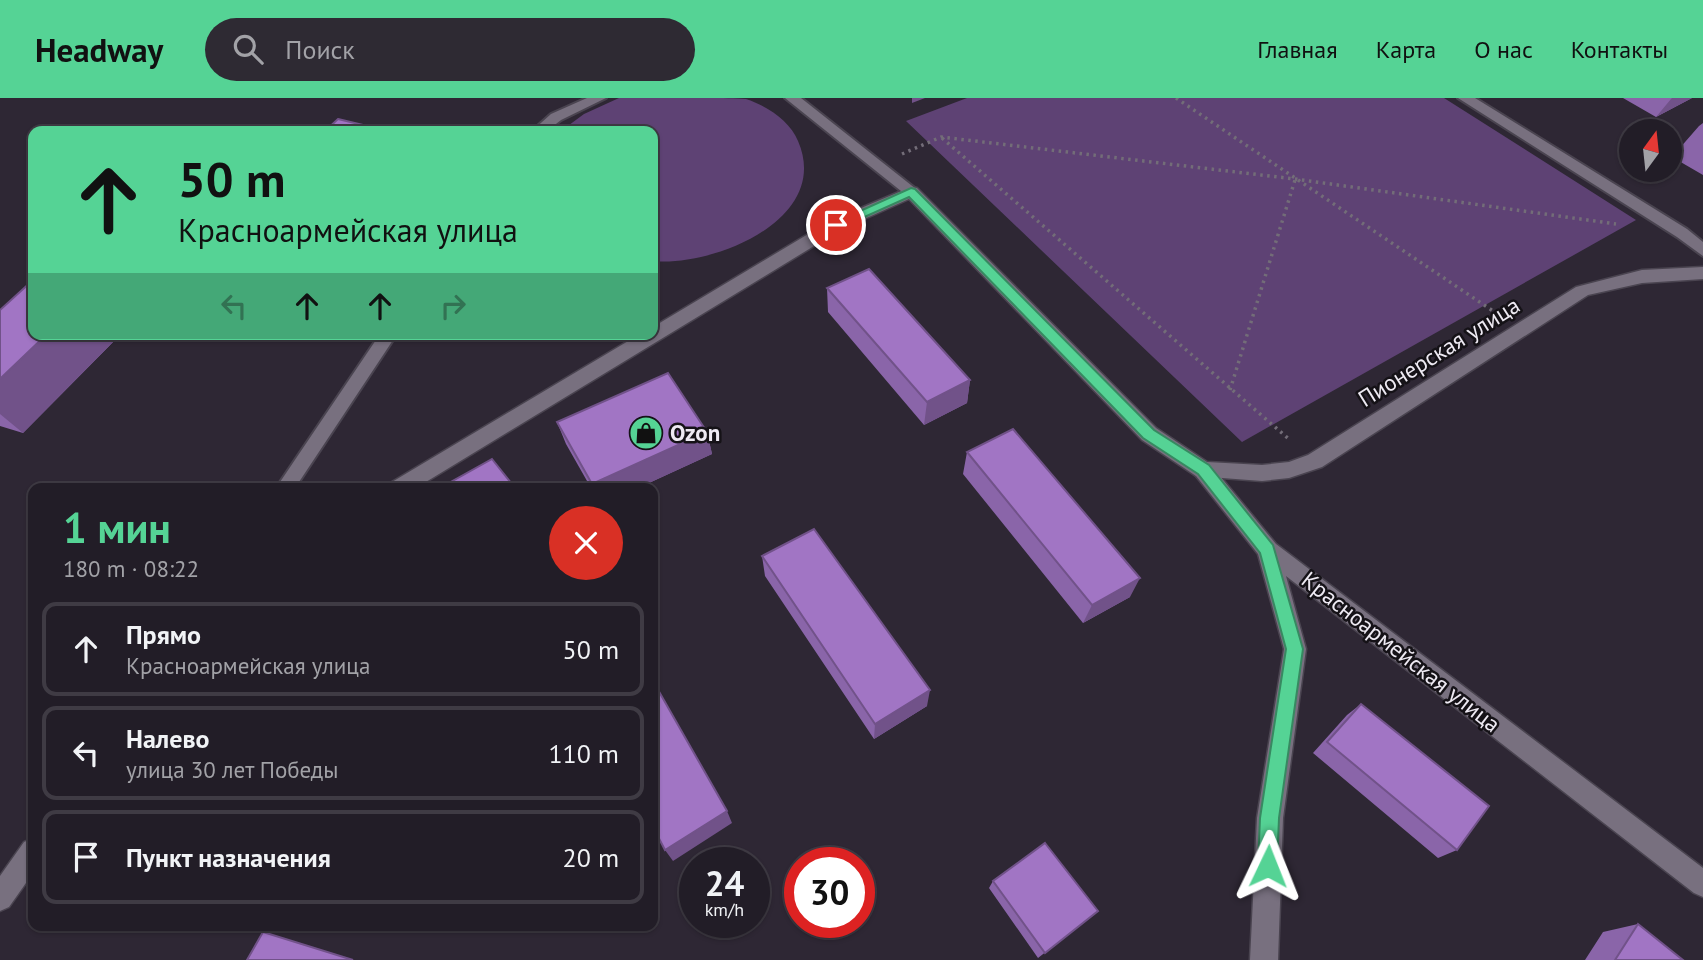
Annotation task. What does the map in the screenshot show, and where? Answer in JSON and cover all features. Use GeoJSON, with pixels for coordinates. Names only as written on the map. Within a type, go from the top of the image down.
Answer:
{"type":"FeatureCollection","features":[{"type":"Feature","properties":{"kind":"main road","name":"Красноармейская улица"},"geometry":{"type":"LineString","coordinates":[[911,192],[1149,434],[1203,470],[1268,550],[1703,884]]}},
{"type":"Feature","properties":{"kind":"main road"},"geometry":{"type":"LineString","coordinates":[[658,332],[836,225],[911,192]]}},
{"type":"Feature","properties":{"kind":"main road","name":"Пионерская улица"},"geometry":{"type":"LineString","coordinates":[[1203,470],[1262,473],[1289,470],[1314,461],[1583,291],[1607,282],[1662,273],[1703,273]]}},
{"type":"Feature","properties":{"kind":"main road"},"geometry":{"type":"LineString","coordinates":[[407,483],[645,340]]}},
{"type":"Feature","properties":{"kind":"main road"},"geometry":{"type":"LineString","coordinates":[[1264,960],[1270,818],[1295,649],[1268,550]]}},
{"type":"Feature","properties":{"kind":"main road"},"geometry":{"type":"LineString","coordinates":[[0,898],[28,858]]}},
{"type":"Feature","properties":{"kind":"lane"},"geometry":{"type":"LineString","coordinates":[[546,126],[556,117],[599,98]]}},
{"type":"Feature","properties":{"kind":"lane"},"geometry":{"type":"LineString","coordinates":[[792,98],[911,192]]}},
{"type":"Feature","properties":{"kind":"lane"},"geometry":{"type":"LineString","coordinates":[[1465,98],[1682,233],[1703,251]]}},
{"type":"Feature","properties":{"kind":"lane"},"geometry":{"type":"LineString","coordinates":[[288,483],[385,340]]}},
{"type":"Feature","properties":{"kind":"path"},"geometry":{"type":"LineString","coordinates":[[1176,98],[1520,329]]}},
{"type":"Feature","properties":{"kind":"path"},"geometry":{"type":"LineString","coordinates":[[941,137],[1314,461]]}},
{"type":"Feature","properties":{"kind":"path"},"geometry":{"type":"LineString","coordinates":[[877,165],[941,137],[1295,179],[1627,225]]}},
{"type":"Feature","properties":{"kind":"path"},"geometry":{"type":"LineString","coordinates":[[1230,390],[1295,179]]}},
{"type":"Feature","properties":{"kind":"shaded area"},"geometry":{"type":"Polygon","coordinates":[[[619,98],[746,99],[777,115],[798,141],[804,169],[798,194],[783,215],[761,232],[735,246],[706,256],[658,261],[658,126],[568,126],[584,114],[619,98]]]}},
{"type":"Feature","properties":{"kind":"shaded area"},"geometry":{"type":"Polygon","coordinates":[[[967,98],[1444,98],[1636,220],[1242,442],[906,121],[967,98]]]}},
{"type":"Feature","properties":{"kind":"building"},"geometry":{"type":"Polygon","coordinates":[[[338,119],[367,126],[330,126],[338,119]]]}},
{"type":"Feature","properties":{"kind":"building"},"geometry":{"type":"Polygon","coordinates":[[[869,269],[970,380],[927,402],[827,288],[869,269]]]}},
{"type":"Feature","properties":{"kind":"building"},"geometry":{"type":"Polygon","coordinates":[[[28,285],[28,340],[41,340],[0,379],[0,310],[28,285]]]}},
{"type":"Feature","properties":{"kind":"building"},"geometry":{"type":"Polygon","coordinates":[[[668,373],[707,432],[591,483],[557,422],[668,373]]]}},
{"type":"Feature","properties":{"kind":"building"},"geometry":{"type":"Polygon","coordinates":[[[1013,429],[1140,578],[1092,605],[967,452],[1013,429]]]}},
{"type":"Feature","properties":{"kind":"building"},"geometry":{"type":"Polygon","coordinates":[[[492,459],[511,483],[449,483],[492,459]]]}},
{"type":"Feature","properties":{"kind":"building"},"geometry":{"type":"Polygon","coordinates":[[[814,529],[930,690],[875,724],[762,556],[814,529]]]}},
{"type":"Feature","properties":{"kind":"building"},"geometry":{"type":"Polygon","coordinates":[[[658,690],[727,811],[665,850],[658,837],[658,690]]]}},
{"type":"Feature","properties":{"kind":"building"},"geometry":{"type":"Polygon","coordinates":[[[1361,704],[1489,806],[1457,850],[1327,742],[1361,704]]]}},
{"type":"Feature","properties":{"kind":"building"},"geometry":{"type":"Polygon","coordinates":[[[1045,843],[1098,911],[1045,953],[993,881],[1045,843]]]}},
{"type":"Feature","properties":{"kind":"building"},"geometry":{"type":"Polygon","coordinates":[[[1638,924],[1683,960],[1615,960],[1638,924]]]}},
{"type":"Feature","properties":{"kind":"building"},"geometry":{"type":"Polygon","coordinates":[[[263,932],[353,960],[247,960],[263,932]]]}},
{"type":"Feature","properties":{"kind":"place","name":"Ozon"},"geometry":{"type":"Point","coordinates":[646,433]}},
{"type":"Feature","properties":{"kind":"route"},"geometry":{"type":"LineString","coordinates":[[836,225],[911,192],[1149,434],[1203,470],[1268,550],[1295,649],[1270,818],[1268,866]]}}]}
